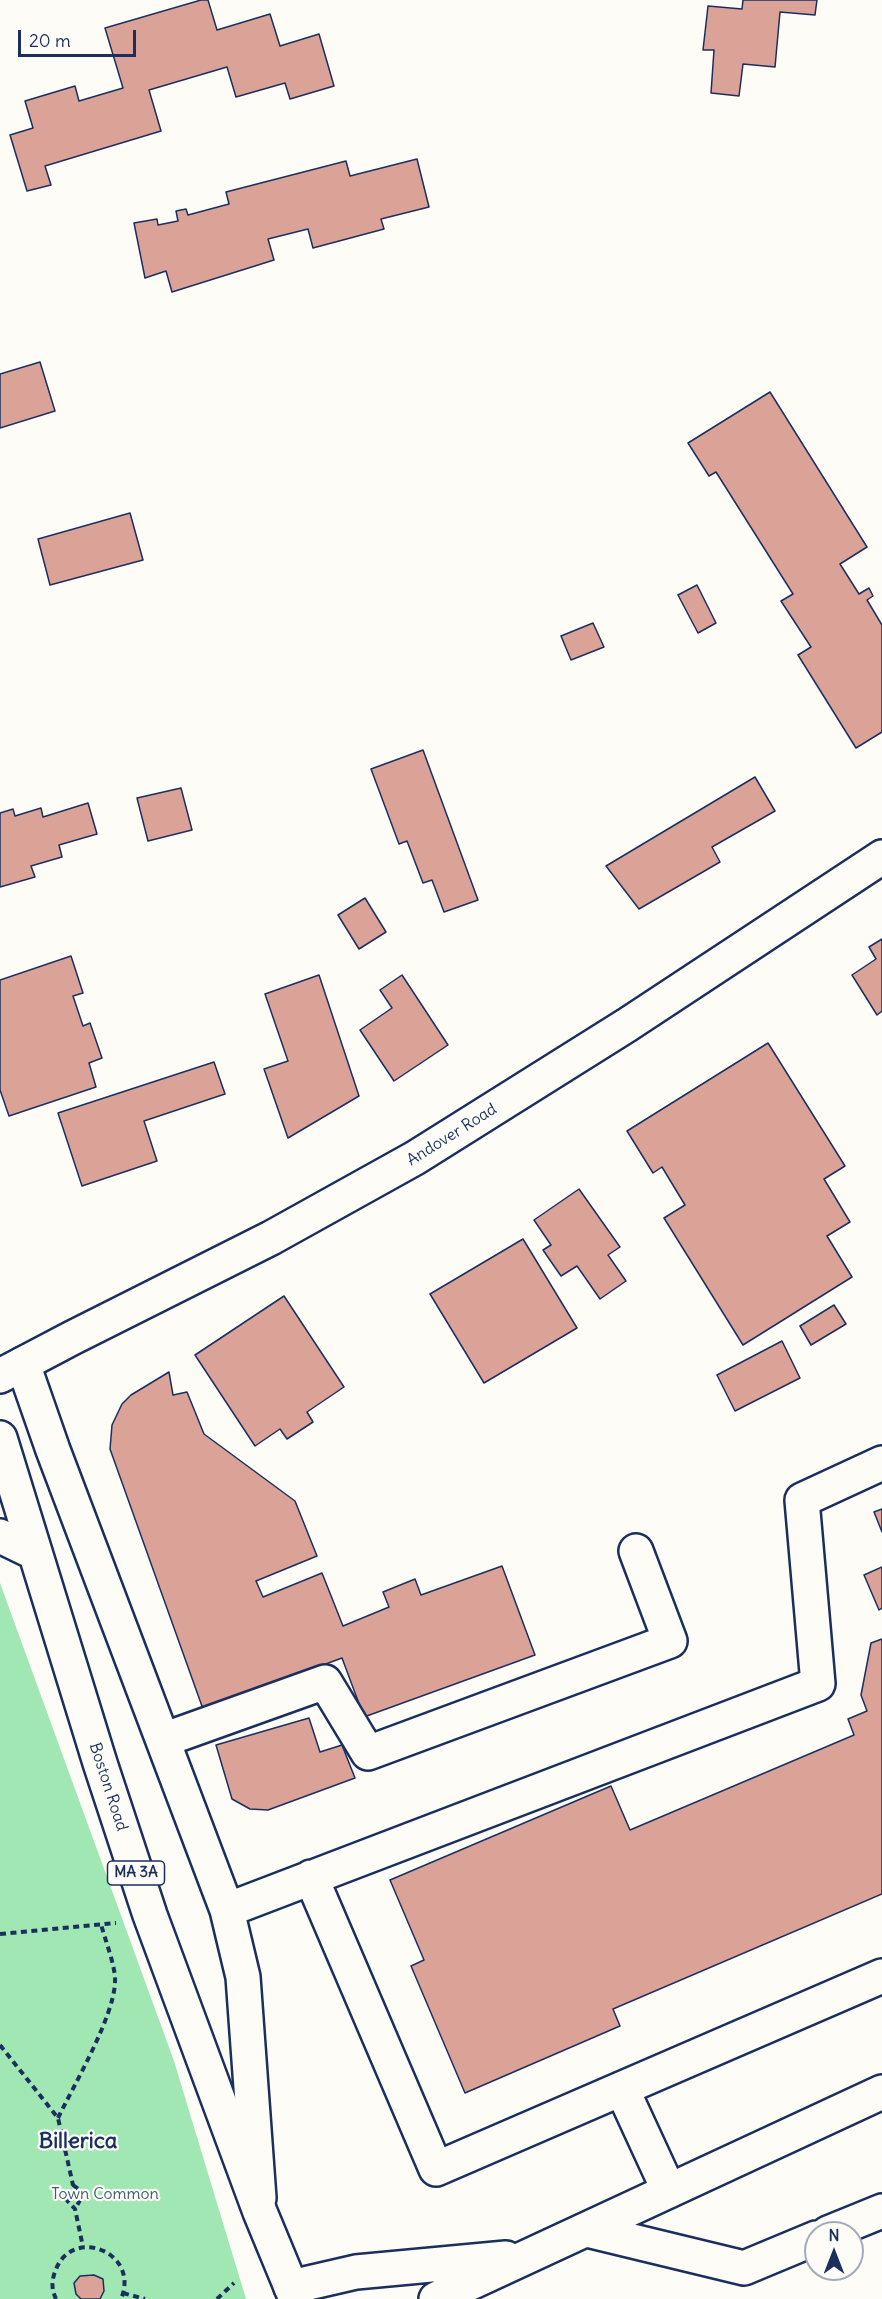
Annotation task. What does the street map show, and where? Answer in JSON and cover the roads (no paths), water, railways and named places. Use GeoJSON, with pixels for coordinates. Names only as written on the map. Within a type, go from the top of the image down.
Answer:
{"type":"FeatureCollection","features":[{"type":"Feature","properties":{"kind":"main road","name":"Andover Road"},"geometry":{"type":"LineString","coordinates":[[12,1370],[271,1238],[415,1158],[627,1025],[882,857]]}},
{"type":"Feature","properties":{"kind":"main road"},"geometry":{"type":"LineString","coordinates":[[12,1370],[53,1450],[227,1910],[243,1977],[260,2212]]}},
{"type":"Feature","properties":{"kind":"main road","name":"Boston Road"},"geometry":{"type":"LineString","coordinates":[[0,1438],[100,1763],[150,1915],[260,2212],[294,2293]]}},
{"type":"Feature","properties":{"kind":"main road"},"geometry":{"type":"LineString","coordinates":[[227,1910],[818,1684],[802,1500],[882,1463]]}},
{"type":"Feature","properties":{"kind":"main road"},"geometry":{"type":"LineString","coordinates":[[0,1536],[35,1553]]}},
{"type":"Feature","properties":{"kind":"main road"},"geometry":{"type":"LineString","coordinates":[[163,1740],[326,1682],[368,1753],[670,1641],[636,1551]]}},
{"type":"Feature","properties":{"kind":"main road"},"geometry":{"type":"LineString","coordinates":[[311,1877],[436,2169],[882,1976]]}},
{"type":"Feature","properties":{"kind":"main road"},"geometry":{"type":"LineString","coordinates":[[622,2089],[669,2191]]}},
{"type":"Feature","properties":{"kind":"main road"},"geometry":{"type":"LineString","coordinates":[[436,2299],[882,2092]]}},
{"type":"Feature","properties":{"kind":"main road"},"geometry":{"type":"LineString","coordinates":[[857,2221],[882,2211]]}},
{"type":"Feature","properties":{"kind":"main road"},"geometry":{"type":"LineString","coordinates":[[587,2230],[744,2268],[804,2243]]}},
{"type":"Feature","properties":{"kind":"main road"},"geometry":{"type":"LineString","coordinates":[[294,2293],[356,2272],[531,2255]]}},
{"type":"Feature","properties":{"kind":"district","name":"Billerica"},"geometry":{"type":"Point","coordinates":[78,2142]}},
{"type":"Feature","properties":{"kind":"park label","name":"Town Common"},"geometry":{"type":"Point","coordinates":[105,2194]}}]}
